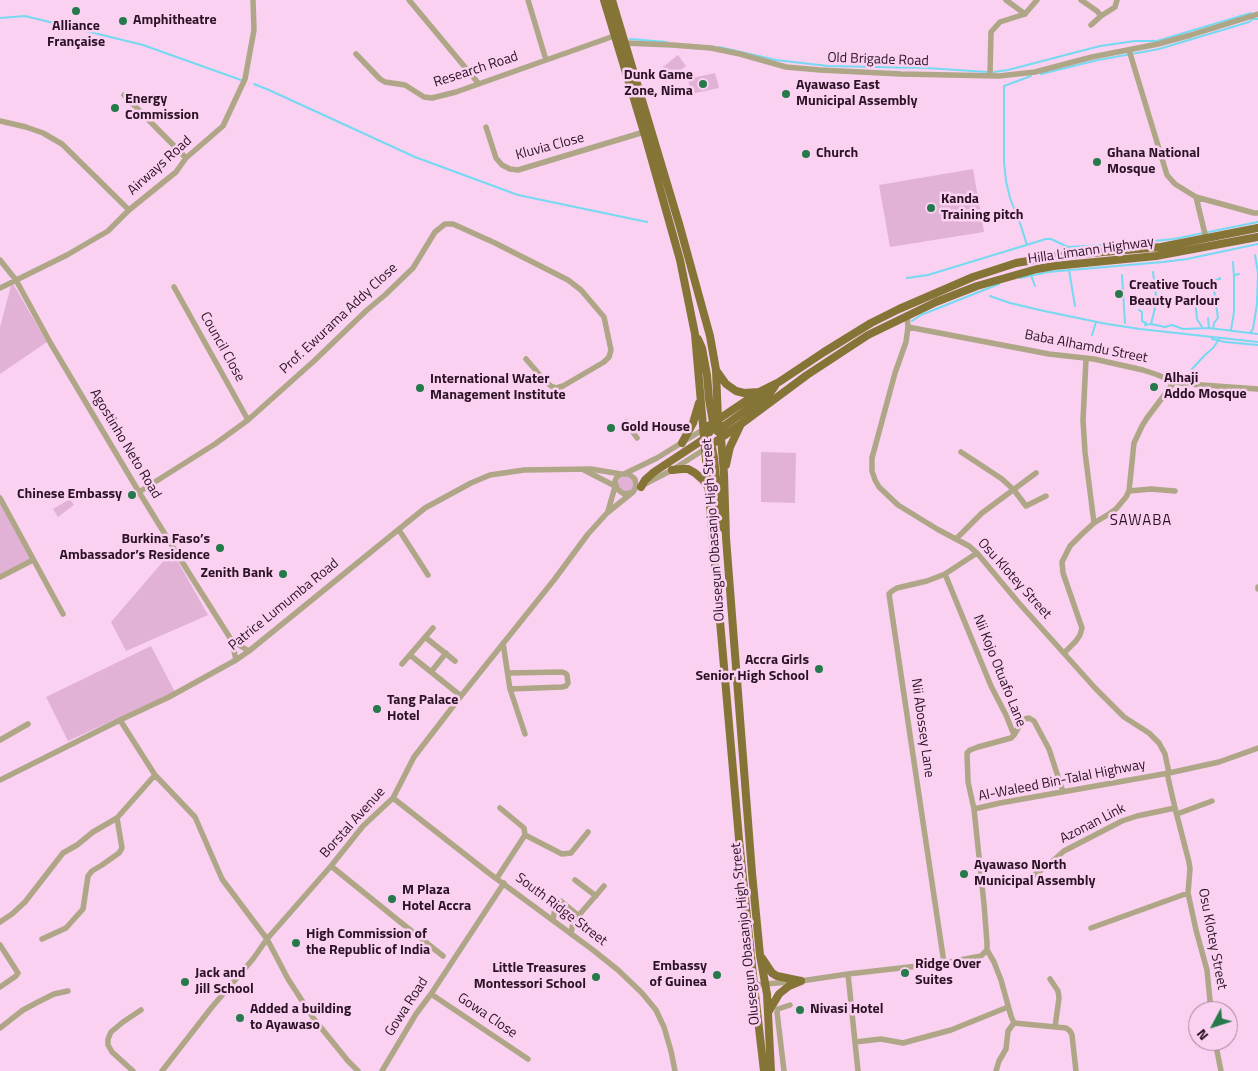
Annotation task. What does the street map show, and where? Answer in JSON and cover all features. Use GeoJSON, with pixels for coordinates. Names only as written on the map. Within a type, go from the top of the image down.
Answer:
{"type":"FeatureCollection","features":[{"type":"Feature","properties":{"kind":"main road","name":"Olusegun Obasanjo High Street"},"geometry":{"type":"LineString","coordinates":[[604,0],[680,260],[695,334],[700,399],[707,439],[708,488],[739,839],[764,1071]]}},
{"type":"Feature","properties":{"kind":"main road","name":"Olusegun Obasanjo High Street"},"geometry":{"type":"LineString","coordinates":[[612,0],[688,256],[710,336],[716,370],[717,428],[724,474],[726,538],[752,873],[760,956],[767,994],[772,1071]]}},
{"type":"Feature","properties":{"kind":"main road","name":"Hilla Limann Highway"},"geometry":{"type":"LineString","coordinates":[[707,439],[759,392],[779,382],[871,323],[941,290],[1016,263],[1057,256],[1161,246],[1258,228]]}},
{"type":"Feature","properties":{"kind":"main road","name":"Hilla Limann Highway"},"geometry":{"type":"LineString","coordinates":[[707,439],[717,428],[741,424],[829,360],[868,335],[907,315],[977,286],[1054,266],[1156,256],[1258,237]]}},
{"type":"Feature","properties":{"kind":"main road"},"geometry":{"type":"LineString","coordinates":[[695,334],[702,348],[717,428],[769,394],[779,382]]}},
{"type":"Feature","properties":{"kind":"main road"},"geometry":{"type":"LineString","coordinates":[[716,370],[726,384],[736,391],[744,393],[759,392]]}},
{"type":"Feature","properties":{"kind":"main road"},"geometry":{"type":"LineString","coordinates":[[682,443],[693,423],[700,399]]}},
{"type":"Feature","properties":{"kind":"main road"},"geometry":{"type":"LineString","coordinates":[[724,474],[730,447],[741,424]]}},
{"type":"Feature","properties":{"kind":"main road"},"geometry":{"type":"LineString","coordinates":[[635,490],[654,472],[707,439],[720,518],[726,538]]}},
{"type":"Feature","properties":{"kind":"main road"},"geometry":{"type":"LineString","coordinates":[[672,470],[688,469],[703,480],[708,488]]}},
{"type":"Feature","properties":{"kind":"main road"},"geometry":{"type":"LineString","coordinates":[[760,956],[772,973],[777,976],[801,981]]}},
{"type":"Feature","properties":{"kind":"main road"},"geometry":{"type":"LineString","coordinates":[[768,1012],[779,994],[801,981]]}},
{"type":"Feature","properties":{"kind":"main road"},"geometry":{"type":"LineString","coordinates":[[759,1071],[763,1055]]}},
{"type":"Feature","properties":{"kind":"street","name":"Airways Road"},"geometry":{"type":"LineString","coordinates":[[0,288],[67,255],[108,231],[129,210],[176,172],[186,158],[223,126],[245,79],[254,30],[253,0]]}},
{"type":"Feature","properties":{"kind":"street"},"geometry":{"type":"LineString","coordinates":[[410,0],[479,84]]}},
{"type":"Feature","properties":{"kind":"street"},"geometry":{"type":"LineString","coordinates":[[528,0],[546,60]]}},
{"type":"Feature","properties":{"kind":"street"},"geometry":{"type":"LineString","coordinates":[[1006,0],[1025,14]]}},
{"type":"Feature","properties":{"kind":"street"},"geometry":{"type":"LineString","coordinates":[[990,75],[991,32],[1000,22],[1025,14],[1037,0]]}},
{"type":"Feature","properties":{"kind":"street"},"geometry":{"type":"LineString","coordinates":[[1081,0],[1101,16]]}},
{"type":"Feature","properties":{"kind":"street"},"geometry":{"type":"LineString","coordinates":[[1091,24],[1115,8],[1118,0]]}},
{"type":"Feature","properties":{"kind":"street","name":"Old Brigade Road"},"geometry":{"type":"LineString","coordinates":[[625,42],[711,48],[786,67],[901,74],[999,76],[1035,72],[1130,50],[1190,35],[1258,14]]}},
{"type":"Feature","properties":{"kind":"street","name":"Research Road"},"geometry":{"type":"LineString","coordinates":[[356,54],[380,80],[405,85],[424,97],[432,98],[456,92],[614,36]]}},
{"type":"Feature","properties":{"kind":"street"},"geometry":{"type":"LineString","coordinates":[[1130,50],[1167,175],[1175,184],[1196,197],[1258,213]]}},
{"type":"Feature","properties":{"kind":"street"},"geometry":{"type":"LineString","coordinates":[[124,95],[186,158]]}},
{"type":"Feature","properties":{"kind":"street"},"geometry":{"type":"LineString","coordinates":[[0,121],[43,133],[62,144],[129,210]]}},
{"type":"Feature","properties":{"kind":"street","name":"Kluvia Close"},"geometry":{"type":"LineString","coordinates":[[486,127],[496,158],[502,165],[518,170],[644,132]]}},
{"type":"Feature","properties":{"kind":"street"},"geometry":{"type":"LineString","coordinates":[[1196,197],[1206,238]]}},
{"type":"Feature","properties":{"kind":"street","name":"Prof. Ewurama Addy Close"},"geometry":{"type":"LineString","coordinates":[[139,492],[215,444],[248,420],[385,295],[412,268],[435,232],[445,224],[453,224],[495,243],[568,280],[581,290],[604,317],[611,350],[609,358],[563,386],[556,388],[551,386],[526,359]]}},
{"type":"Feature","properties":{"kind":"street","name":"Agostinho Neto Road"},"geometry":{"type":"LineString","coordinates":[[0,260],[16,280],[50,344],[188,573],[232,640],[236,660]]}},
{"type":"Feature","properties":{"kind":"street","name":"Council Close"},"geometry":{"type":"LineString","coordinates":[[174,287],[248,420]]}},
{"type":"Feature","properties":{"kind":"street","name":"Osu Klotey Street"},"geometry":{"type":"LineString","coordinates":[[907,315],[906,342],[895,373],[872,458],[872,471],[875,480],[879,487],[898,505],[937,529],[957,538],[977,553],[1095,688],[1124,717],[1149,733],[1159,744],[1165,754],[1176,811],[1189,862],[1188,893],[1207,970],[1210,1001]]}},
{"type":"Feature","properties":{"kind":"street","name":"Baba Alhamdu Street"},"geometry":{"type":"LineString","coordinates":[[908,326],[1049,354],[1143,370],[1174,382],[1258,390]]}},
{"type":"Feature","properties":{"kind":"street"},"geometry":{"type":"LineString","coordinates":[[1086,359],[1083,420],[1094,523]]}},
{"type":"Feature","properties":{"kind":"street"},"geometry":{"type":"LineString","coordinates":[[1064,653],[1076,641],[1082,628],[1063,573],[1062,562],[1070,546],[1094,523],[1116,508],[1126,497],[1129,491],[1134,443],[1147,418],[1174,382]]}},
{"type":"Feature","properties":{"kind":"street"},"geometry":{"type":"LineString","coordinates":[[626,422],[637,438]]}},
{"type":"Feature","properties":{"kind":"street"},"geometry":{"type":"LineString","coordinates":[[707,439],[672,470],[635,490],[627,494],[621,493],[615,486],[616,479],[623,474],[657,458],[682,443],[707,439]]}},
{"type":"Feature","properties":{"kind":"street"},"geometry":{"type":"LineString","coordinates":[[961,452],[1002,479],[1014,490],[1026,506],[1046,496]]}},
{"type":"Feature","properties":{"kind":"street","name":"Patrice Lumumba Road"},"geometry":{"type":"LineString","coordinates":[[0,778],[170,697],[236,660],[425,508],[471,483],[490,475],[524,470],[582,469],[623,474]]}},
{"type":"Feature","properties":{"kind":"street","name":"Patrice Lumumba Road"},"geometry":{"type":"LineString","coordinates":[[582,469],[615,486]]}},
{"type":"Feature","properties":{"kind":"street"},"geometry":{"type":"LineString","coordinates":[[957,538],[982,513],[1036,473]]}},
{"type":"Feature","properties":{"kind":"street"},"geometry":{"type":"LineString","coordinates":[[623,474],[631,475],[635,478],[635,490]]}},
{"type":"Feature","properties":{"kind":"street","name":"Borstal Avenue"},"geometry":{"type":"LineString","coordinates":[[607,513],[615,486]]}},
{"type":"Feature","properties":{"kind":"street"},"geometry":{"type":"LineString","coordinates":[[1129,491],[1151,489],[1175,491]]}},
{"type":"Feature","properties":{"kind":"street","name":"Borstal Avenue"},"geometry":{"type":"LineString","coordinates":[[162,1071],[212,1007],[248,966],[267,939],[331,866],[363,826],[393,798],[414,757],[588,534],[607,513],[635,490]]}},
{"type":"Feature","properties":{"kind":"street"},"geometry":{"type":"LineString","coordinates":[[0,498],[63,614]]}},
{"type":"Feature","properties":{"kind":"street"},"geometry":{"type":"LineString","coordinates":[[399,530],[428,575]]}},
{"type":"Feature","properties":{"kind":"street","name":"Nii Abossey Lane"},"geometry":{"type":"LineString","coordinates":[[944,963],[889,594],[897,588],[926,582],[945,574],[977,553]]}},
{"type":"Feature","properties":{"kind":"street"},"geometry":{"type":"LineString","coordinates":[[0,577],[33,560]]}},
{"type":"Feature","properties":{"kind":"street","name":"Nii Kojo Otuafo Lane"},"geometry":{"type":"LineString","coordinates":[[945,574],[977,654],[1014,735],[1011,738],[978,747],[967,753],[968,782],[974,809]]}},
{"type":"Feature","properties":{"kind":"street"},"geometry":{"type":"LineString","coordinates":[[402,664],[433,628]]}},
{"type":"Feature","properties":{"kind":"street"},"geometry":{"type":"LineString","coordinates":[[425,637],[455,661]]}},
{"type":"Feature","properties":{"kind":"street","name":"Agostinho Neto Road"},"geometry":{"type":"LineString","coordinates":[[232,640],[249,651]]}},
{"type":"Feature","properties":{"kind":"street"},"geometry":{"type":"LineString","coordinates":[[503,643],[510,689],[525,734]]}},
{"type":"Feature","properties":{"kind":"street"},"geometry":{"type":"LineString","coordinates":[[431,672],[446,653]]}},
{"type":"Feature","properties":{"kind":"street"},"geometry":{"type":"LineString","coordinates":[[410,655],[461,696]]}},
{"type":"Feature","properties":{"kind":"street"},"geometry":{"type":"LineString","coordinates":[[508,673],[562,672],[567,675],[568,683],[562,687],[510,689]]}},
{"type":"Feature","properties":{"kind":"street"},"geometry":{"type":"LineString","coordinates":[[1014,735],[1025,720],[1029,718],[1034,721],[1049,749],[1063,792]]}},
{"type":"Feature","properties":{"kind":"street"},"geometry":{"type":"LineString","coordinates":[[120,720],[155,775],[195,817],[222,879],[267,939],[288,979],[314,1019],[358,1071]]}},
{"type":"Feature","properties":{"kind":"street"},"geometry":{"type":"LineString","coordinates":[[0,740],[28,724]]}},
{"type":"Feature","properties":{"kind":"street","name":"Al-Waleed Bin-Talal Highway"},"geometry":{"type":"LineString","coordinates":[[987,950],[974,809],[1000,802],[1168,773],[1219,762],[1258,748]]}},
{"type":"Feature","properties":{"kind":"street"},"geometry":{"type":"LineString","coordinates":[[0,922],[25,902],[63,853],[77,845],[92,832],[118,818],[155,775]]}},
{"type":"Feature","properties":{"kind":"street","name":"South Ridge Street"},"geometry":{"type":"LineString","coordinates":[[393,798],[618,970],[642,993],[656,1010],[671,1051],[675,1071]]}},
{"type":"Feature","properties":{"kind":"street"},"geometry":{"type":"LineString","coordinates":[[1176,811],[1212,801]]}},
{"type":"Feature","properties":{"kind":"street"},"geometry":{"type":"LineString","coordinates":[[497,878],[525,835],[524,828],[500,808]]}},
{"type":"Feature","properties":{"kind":"street","name":"Azonan Link"},"geometry":{"type":"LineString","coordinates":[[1030,878],[1064,851],[1122,821],[1137,816],[1176,811]]}},
{"type":"Feature","properties":{"kind":"street"},"geometry":{"type":"LineString","coordinates":[[42,939],[66,928],[83,909],[88,876],[122,848],[118,818]]}},
{"type":"Feature","properties":{"kind":"street"},"geometry":{"type":"LineString","coordinates":[[525,835],[562,854],[566,854],[572,853],[588,832]]}},
{"type":"Feature","properties":{"kind":"street"},"geometry":{"type":"LineString","coordinates":[[331,866],[443,956]]}},
{"type":"Feature","properties":{"kind":"street"},"geometry":{"type":"LineString","coordinates":[[575,880],[596,896]]}},
{"type":"Feature","properties":{"kind":"street","name":"Gowa Road"},"geometry":{"type":"LineString","coordinates":[[382,1071],[407,1028],[504,883]]}},
{"type":"Feature","properties":{"kind":"street"},"geometry":{"type":"LineString","coordinates":[[571,934],[574,922],[604,886]]}},
{"type":"Feature","properties":{"kind":"street"},"geometry":{"type":"LineString","coordinates":[[1091,928],[1188,893]]}},
{"type":"Feature","properties":{"kind":"street"},"geometry":{"type":"LineString","coordinates":[[553,920],[556,908],[561,901],[579,916]]}},
{"type":"Feature","properties":{"kind":"street"},"geometry":{"type":"LineString","coordinates":[[0,945],[18,972],[16,976],[0,987]]}},
{"type":"Feature","properties":{"kind":"street"},"geometry":{"type":"LineString","coordinates":[[754,985],[944,963],[981,956],[987,950],[1001,980],[1014,1023]]}},
{"type":"Feature","properties":{"kind":"street"},"geometry":{"type":"LineString","coordinates":[[848,974],[858,1071]]}},
{"type":"Feature","properties":{"kind":"street"},"geometry":{"type":"LineString","coordinates":[[1050,979],[1058,991],[1059,998],[1056,1027]]}},
{"type":"Feature","properties":{"kind":"street"},"geometry":{"type":"LineString","coordinates":[[0,1028],[23,1010],[54,994],[68,991]]}},
{"type":"Feature","properties":{"kind":"street","name":"Gowa Close"},"geometry":{"type":"LineString","coordinates":[[431,994],[528,1059]]}},
{"type":"Feature","properties":{"kind":"street"},"geometry":{"type":"LineString","coordinates":[[784,1071],[777,1012],[790,1005]]}},
{"type":"Feature","properties":{"kind":"street"},"geometry":{"type":"LineString","coordinates":[[855,1042],[881,1039],[903,1043],[951,1030],[1008,1007]]}},
{"type":"Feature","properties":{"kind":"street"},"geometry":{"type":"LineString","coordinates":[[133,1071],[112,1052],[108,1045],[108,1039],[111,1032],[142,1010]]}},
{"type":"Feature","properties":{"kind":"street"},"geometry":{"type":"LineString","coordinates":[[1014,1023],[1066,1028],[1070,1031],[1076,1071]]}},
{"type":"Feature","properties":{"kind":"street"},"geometry":{"type":"LineString","coordinates":[[996,1071],[1006,1049],[1008,1031],[1014,1023]]}},
{"type":"Feature","properties":{"kind":"street"},"geometry":{"type":"LineString","coordinates":[[1217,1051],[1221,1071]]}},
{"type":"Feature","properties":{"kind":"shaded area"},"geometry":{"type":"Polygon","coordinates":[[[678,55],[686,66],[666,82],[658,71],[678,55]]]}},
{"type":"Feature","properties":{"kind":"shaded area","name":"Dunk Game Zone, Nima"},"geometry":{"type":"Polygon","coordinates":[[[715,73],[719,88],[691,94],[688,79],[715,73]]]}},
{"type":"Feature","properties":{"kind":"shaded area","name":"Kanda Training pitch"},"geometry":{"type":"Polygon","coordinates":[[[973,169],[984,232],[890,247],[879,185],[973,169]]]}},
{"type":"Feature","properties":{"kind":"shaded area"},"geometry":{"type":"Polygon","coordinates":[[[12,282],[47,342],[0,374],[0,327],[12,282]]]}},
{"type":"Feature","properties":{"kind":"shaded area"},"geometry":{"type":"Polygon","coordinates":[[[761,452],[796,453],[795,503],[761,502],[761,452]]]}},
{"type":"Feature","properties":{"kind":"shaded area"},"geometry":{"type":"Polygon","coordinates":[[[626,476],[634,484],[626,492],[618,484],[626,476]]]}},
{"type":"Feature","properties":{"kind":"shaded area"},"geometry":{"type":"Polygon","coordinates":[[[70,499],[74,505],[58,517],[53,509],[70,499]]]}},
{"type":"Feature","properties":{"kind":"shaded area"},"geometry":{"type":"Polygon","coordinates":[[[0,501],[32,560],[0,575],[0,501]]]}},
{"type":"Feature","properties":{"kind":"shaded area"},"geometry":{"type":"Polygon","coordinates":[[[172,551],[208,615],[126,651],[111,622],[172,551]]]}},
{"type":"Feature","properties":{"kind":"shaded area"},"geometry":{"type":"Polygon","coordinates":[[[151,646],[175,692],[68,741],[46,697],[151,646]]]}},
{"type":"Feature","properties":{"kind":"waterway"},"geometry":{"type":"LineString","coordinates":[[994,72],[1100,46],[1135,41],[1157,41],[1251,13]]}},
{"type":"Feature","properties":{"kind":"waterway"},"geometry":{"type":"LineString","coordinates":[[0,18],[25,16],[143,45],[241,80]]}},
{"type":"Feature","properties":{"kind":"waterway"},"geometry":{"type":"LineString","coordinates":[[1041,74],[1098,60],[1159,49],[1258,19]]}},
{"type":"Feature","properties":{"kind":"waterway"},"geometry":{"type":"LineString","coordinates":[[630,39],[667,42]]}},
{"type":"Feature","properties":{"kind":"waterway"},"geometry":{"type":"LineString","coordinates":[[719,47],[776,60],[828,66],[927,68],[987,72]]}},
{"type":"Feature","properties":{"kind":"waterway"},"geometry":{"type":"LineString","coordinates":[[1027,245],[1006,181],[1004,162],[1004,86],[1031,76]]}},
{"type":"Feature","properties":{"kind":"waterway"},"geometry":{"type":"LineString","coordinates":[[254,84],[415,157],[518,195],[647,222]]}},
{"type":"Feature","properties":{"kind":"waterway"},"geometry":{"type":"LineString","coordinates":[[907,278],[928,275],[1046,239],[1051,239],[1068,247],[1120,244],[1174,239],[1258,222]]}},
{"type":"Feature","properties":{"kind":"waterway"},"geometry":{"type":"LineString","coordinates":[[1020,278],[1048,272],[1187,259],[1258,244]]}},
{"type":"Feature","properties":{"kind":"waterway"},"geometry":{"type":"LineString","coordinates":[[1250,333],[1253,329],[1257,304],[1258,273],[1255,255]]}},
{"type":"Feature","properties":{"kind":"waterway"},"geometry":{"type":"LineString","coordinates":[[1233,262],[1234,277]]}},
{"type":"Feature","properties":{"kind":"waterway"},"geometry":{"type":"LineString","coordinates":[[1069,270],[1075,306]]}},
{"type":"Feature","properties":{"kind":"waterway"},"geometry":{"type":"LineString","coordinates":[[1151,324],[1156,296],[1153,272]]}},
{"type":"Feature","properties":{"kind":"waterway"},"geometry":{"type":"LineString","coordinates":[[1231,330],[1234,312],[1234,277],[1239,274]]}},
{"type":"Feature","properties":{"kind":"waterway"},"geometry":{"type":"LineString","coordinates":[[1031,275],[1035,286]]}},
{"type":"Feature","properties":{"kind":"waterway"},"geometry":{"type":"LineString","coordinates":[[1122,275],[1125,323]]}},
{"type":"Feature","properties":{"kind":"waterway"},"geometry":{"type":"LineString","coordinates":[[1213,329],[1214,323],[1218,318],[1213,282],[1220,278]]}},
{"type":"Feature","properties":{"kind":"waterway"},"geometry":{"type":"LineString","coordinates":[[912,321],[921,315],[999,284]]}},
{"type":"Feature","properties":{"kind":"waterway"},"geometry":{"type":"LineString","coordinates":[[990,296],[1010,303],[1107,324],[1258,342]]}},
{"type":"Feature","properties":{"kind":"waterway"},"geometry":{"type":"LineString","coordinates":[[1195,299],[1197,319],[1202,327]]}},
{"type":"Feature","properties":{"kind":"waterway"},"geometry":{"type":"LineString","coordinates":[[1139,310],[1142,312],[1142,321],[1146,323],[1145,325],[1151,324],[1165,327],[1172,325],[1183,329],[1209,328],[1258,334]]}},
{"type":"Feature","properties":{"kind":"waterway"},"geometry":{"type":"LineString","coordinates":[[1208,318],[1209,328]]}},
{"type":"Feature","properties":{"kind":"waterway"},"geometry":{"type":"LineString","coordinates":[[1092,335],[1096,322]]}},
{"type":"Feature","properties":{"kind":"waterway"},"geometry":{"type":"LineString","coordinates":[[1186,381],[1192,369],[1213,348],[1220,338]]}},
{"type":"Feature","properties":{"kind":"waterway"},"geometry":{"type":"LineString","coordinates":[[1212,339],[1258,345]]}},
{"type":"Feature","properties":{"kind":"place","name":"Alliance Française"},"geometry":{"type":"Point","coordinates":[76,11]}},
{"type":"Feature","properties":{"kind":"place","name":"Amphitheatre"},"geometry":{"type":"Point","coordinates":[123,21]}},
{"type":"Feature","properties":{"kind":"place","name":"Dunk Game Zone, Nima"},"geometry":{"type":"Point","coordinates":[703,84]}},
{"type":"Feature","properties":{"kind":"place","name":"Ayawaso East Municipal Assembly"},"geometry":{"type":"Point","coordinates":[786,94]}},
{"type":"Feature","properties":{"kind":"place","name":"Energy Commission"},"geometry":{"type":"Point","coordinates":[115,108]}},
{"type":"Feature","properties":{"kind":"place","name":"Church"},"geometry":{"type":"Point","coordinates":[806,154]}},
{"type":"Feature","properties":{"kind":"place","name":"Ghana National Mosque"},"geometry":{"type":"Point","coordinates":[1097,162]}},
{"type":"Feature","properties":{"kind":"place","name":"Kanda Training pitch"},"geometry":{"type":"Point","coordinates":[931,208]}},
{"type":"Feature","properties":{"kind":"place","name":"Creative Touch Beauty Parlour"},"geometry":{"type":"Point","coordinates":[1119,294]}},
{"type":"Feature","properties":{"kind":"place","name":"Alhaji Addo Mosque"},"geometry":{"type":"Point","coordinates":[1154,387]}},
{"type":"Feature","properties":{"kind":"place","name":"International Water Management Institute"},"geometry":{"type":"Point","coordinates":[420,388]}},
{"type":"Feature","properties":{"kind":"place","name":"Gold House"},"geometry":{"type":"Point","coordinates":[611,428]}},
{"type":"Feature","properties":{"kind":"place","name":"Chinese Embassy"},"geometry":{"type":"Point","coordinates":[132,495]}},
{"type":"Feature","properties":{"kind":"place","name":"Burkina Faso’s Ambassador’s Residence"},"geometry":{"type":"Point","coordinates":[220,548]}},
{"type":"Feature","properties":{"kind":"place","name":"Zenith Bank"},"geometry":{"type":"Point","coordinates":[283,574]}},
{"type":"Feature","properties":{"kind":"place","name":"Accra Girls Senior High School"},"geometry":{"type":"Point","coordinates":[819,669]}},
{"type":"Feature","properties":{"kind":"place","name":"Tang Palace Hotel"},"geometry":{"type":"Point","coordinates":[377,709]}},
{"type":"Feature","properties":{"kind":"place","name":"Ayawaso North Municipal Assembly"},"geometry":{"type":"Point","coordinates":[964,874]}},
{"type":"Feature","properties":{"kind":"place","name":"M Plaza Hotel Accra"},"geometry":{"type":"Point","coordinates":[392,899]}},
{"type":"Feature","properties":{"kind":"place","name":"High Commission of the Republic of India"},"geometry":{"type":"Point","coordinates":[296,943]}},
{"type":"Feature","properties":{"kind":"place","name":"Ridge Over Suites"},"geometry":{"type":"Point","coordinates":[905,973]}},
{"type":"Feature","properties":{"kind":"place","name":"Embassy of Guinea"},"geometry":{"type":"Point","coordinates":[717,975]}},
{"type":"Feature","properties":{"kind":"place","name":"Little Treasures Montessori School"},"geometry":{"type":"Point","coordinates":[596,977]}},
{"type":"Feature","properties":{"kind":"place","name":"Jack and Jill School"},"geometry":{"type":"Point","coordinates":[185,982]}},
{"type":"Feature","properties":{"kind":"place","name":"Nivasi Hotel"},"geometry":{"type":"Point","coordinates":[800,1010]}},
{"type":"Feature","properties":{"kind":"place","name":"Added a building to Ayawaso"},"geometry":{"type":"Point","coordinates":[240,1018]}},
{"type":"Feature","properties":{"kind":"district","name":"SAWABA"},"geometry":{"type":"Point","coordinates":[1141,521]}}]}
